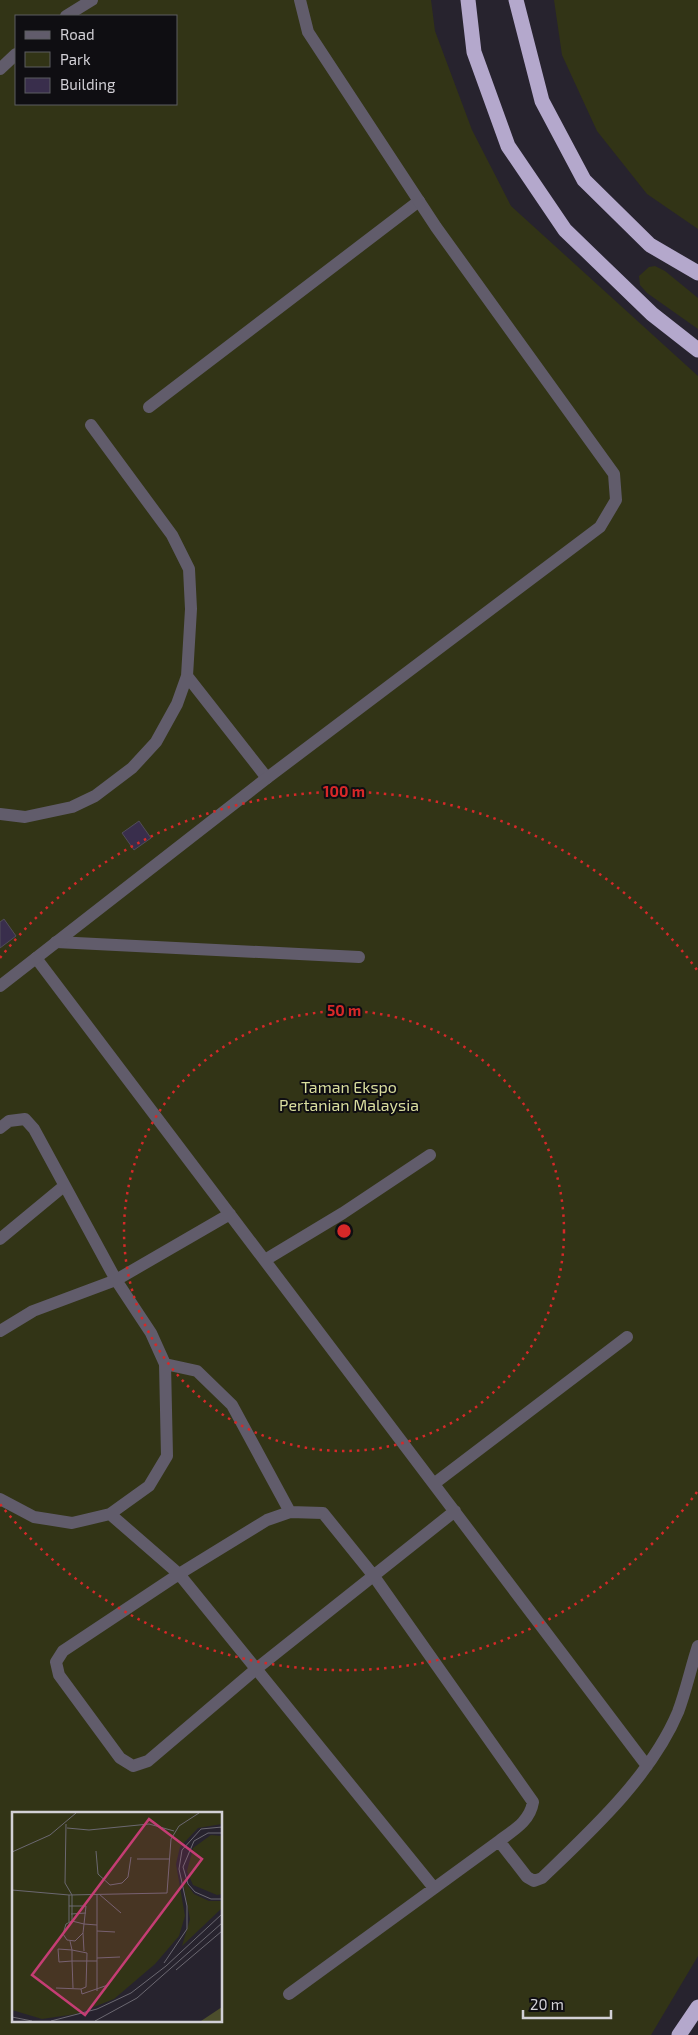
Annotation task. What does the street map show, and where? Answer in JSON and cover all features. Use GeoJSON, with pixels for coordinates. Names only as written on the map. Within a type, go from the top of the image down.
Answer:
{"type":"FeatureCollection","features":[{"type":"Feature","properties":{"kind":"highway"},"geometry":{"type":"LineString","coordinates":[[468,0],[474,52],[508,146],[565,230],[652,314],[698,350]]}},
{"type":"Feature","properties":{"kind":"highway"},"geometry":{"type":"LineString","coordinates":[[516,0],[542,101],[584,180],[650,245],[698,273]]}},
{"type":"Feature","properties":{"kind":"highway"},"geometry":{"type":"LineString","coordinates":[[679,2035],[698,2007]]}},
{"type":"Feature","properties":{"kind":"street"},"geometry":{"type":"LineString","coordinates":[[68,15],[92,0]]}},
{"type":"Feature","properties":{"kind":"street"},"geometry":{"type":"LineString","coordinates":[[0,986],[267,778],[600,527],[616,500],[614,474],[419,201],[308,32],[300,0]]}},
{"type":"Feature","properties":{"kind":"street"},"geometry":{"type":"LineString","coordinates":[[0,69],[15,55]]}},
{"type":"Feature","properties":{"kind":"street"},"geometry":{"type":"LineString","coordinates":[[149,407],[419,201]]}},
{"type":"Feature","properties":{"kind":"street"},"geometry":{"type":"LineString","coordinates":[[0,814],[26,817],[72,807],[95,796],[132,768],[156,742],[177,704],[187,676],[191,609],[189,569],[172,535],[91,425]]}},
{"type":"Feature","properties":{"kind":"street"},"geometry":{"type":"LineString","coordinates":[[187,676],[267,778]]}},
{"type":"Feature","properties":{"kind":"street"},"geometry":{"type":"LineString","coordinates":[[56,942],[359,957]]}},
{"type":"Feature","properties":{"kind":"street"},"geometry":{"type":"LineString","coordinates":[[36,958],[648,1766]]}},
{"type":"Feature","properties":{"kind":"street"},"geometry":{"type":"LineString","coordinates":[[0,1128],[9,1121],[25,1119],[34,1129],[116,1280],[151,1334],[166,1364],[166,1456],[149,1486],[110,1514],[72,1523],[34,1517],[0,1499]]}},
{"type":"Feature","properties":{"kind":"street"},"geometry":{"type":"LineString","coordinates":[[265,1260],[343,1213],[430,1155]]}},
{"type":"Feature","properties":{"kind":"street"},"geometry":{"type":"LineString","coordinates":[[0,1239],[64,1186]]}},
{"type":"Feature","properties":{"kind":"street"},"geometry":{"type":"LineString","coordinates":[[0,1331],[32,1311],[116,1280],[230,1214]]}},
{"type":"Feature","properties":{"kind":"street"},"geometry":{"type":"LineString","coordinates":[[435,1483],[627,1337]]}},
{"type":"Feature","properties":{"kind":"street"},"geometry":{"type":"LineString","coordinates":[[166,1364],[197,1371],[232,1405],[290,1512]]}},
{"type":"Feature","properties":{"kind":"street"},"geometry":{"type":"LineString","coordinates":[[289,1994],[500,1841],[525,1820],[532,1810],[533,1802],[373,1575],[323,1513],[290,1512],[267,1520],[179,1574],[63,1651],[56,1662],[59,1675],[120,1758],[132,1766],[148,1761],[256,1669],[373,1575],[455,1510]]}},
{"type":"Feature","properties":{"kind":"street"},"geometry":{"type":"LineString","coordinates":[[110,1514],[179,1574],[434,1888]]}},
{"type":"Feature","properties":{"kind":"street"},"geometry":{"type":"LineString","coordinates":[[500,1841],[527,1877],[534,1881],[542,1878],[591,1832],[648,1766],[678,1712],[698,1646]]}},
{"type":"Feature","properties":{"kind":"green space","name":"Taman Ekspo Pertanian Malaysia"},"geometry":{"type":"Polygon","coordinates":[[[0,0],[431,0],[435,31],[472,130],[511,206],[698,376],[698,1956],[651,2035],[0,2035],[0,0]]]}},
{"type":"Feature","properties":{"kind":"green space"},"geometry":{"type":"Polygon","coordinates":[[[554,0],[698,0],[698,229],[647,194],[597,131],[562,55],[554,0]]]}},
{"type":"Feature","properties":{"kind":"green space"},"geometry":{"type":"Polygon","coordinates":[[[655,266],[665,271],[698,298],[698,329],[647,293],[640,285],[639,276],[649,267],[655,266]]]}},
{"type":"Feature","properties":{"kind":"building"},"geometry":{"type":"Polygon","coordinates":[[[139,821],[151,838],[134,850],[122,833],[139,821]]]}},
{"type":"Feature","properties":{"kind":"building"},"geometry":{"type":"Polygon","coordinates":[[[4,919],[16,936],[0,948],[0,922],[4,919]]]}}]}
